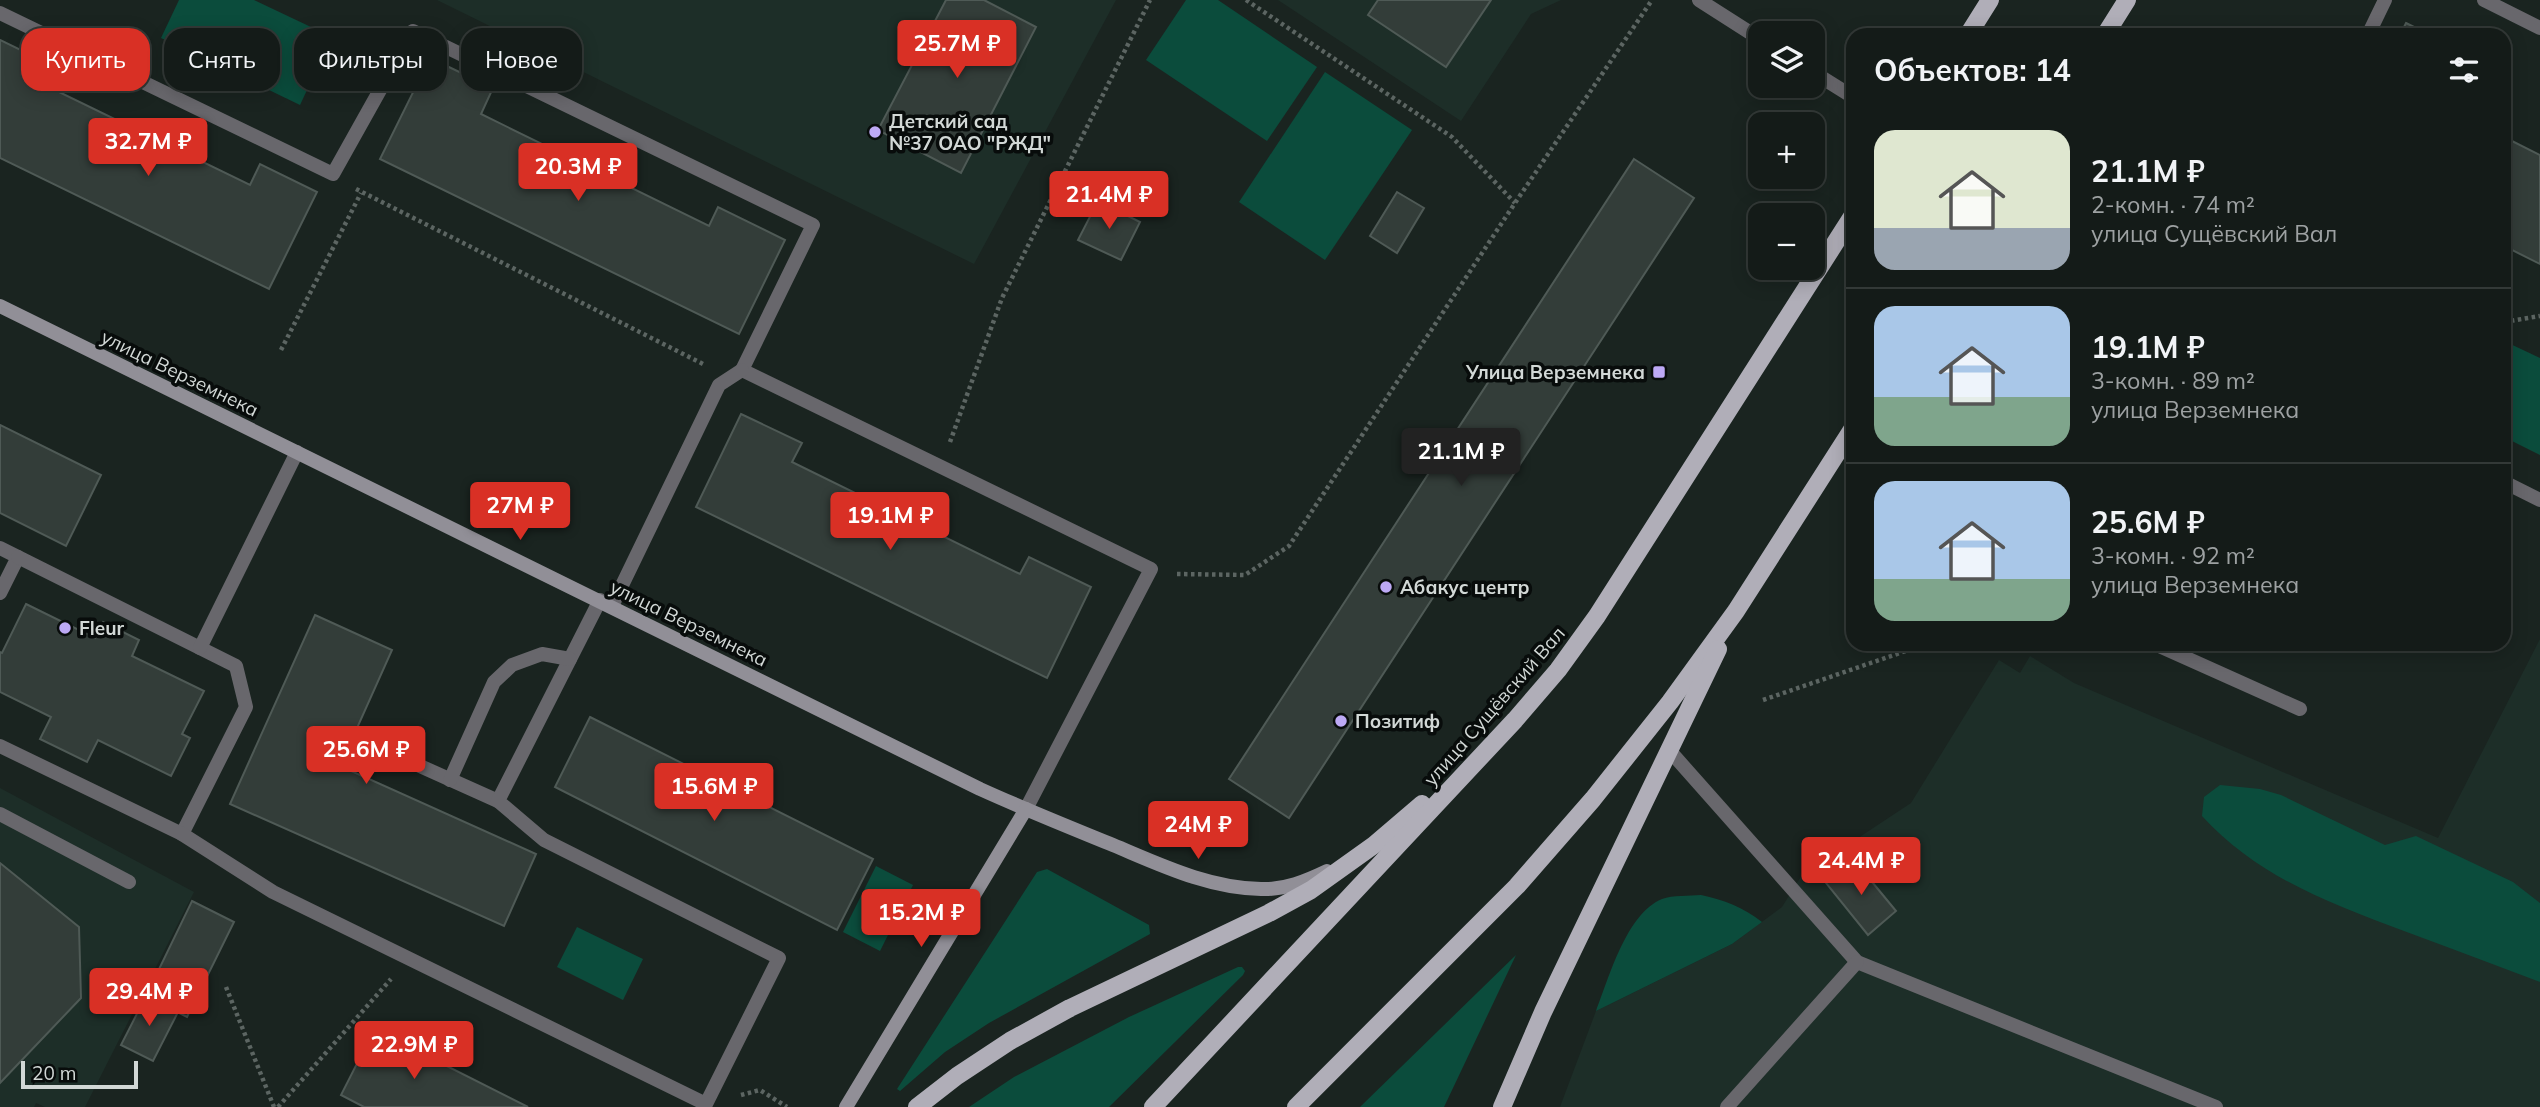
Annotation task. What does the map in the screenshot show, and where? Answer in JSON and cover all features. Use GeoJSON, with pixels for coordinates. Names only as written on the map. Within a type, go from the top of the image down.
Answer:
{"type":"FeatureCollection","features":[{"type":"Feature","properties":{"kind":"main road"},"geometry":{"type":"LineString","coordinates":[[1972,28],[1990,0]]}},
{"type":"Feature","properties":{"kind":"main road"},"geometry":{"type":"LineString","coordinates":[[2109,28],[2127,0]]}},
{"type":"Feature","properties":{"kind":"main road","name":"улица Сущёвский Вал"},"geometry":{"type":"LineString","coordinates":[[1153,1107],[1515,720],[1558,670],[1597,616],[1846,226]]}},
{"type":"Feature","properties":{"kind":"main road"},"geometry":{"type":"LineString","coordinates":[[1296,1107],[1517,886],[1601,788],[1736,611],[1846,439]]}},
{"type":"Feature","properties":{"kind":"main road"},"geometry":{"type":"LineString","coordinates":[[1502,1107],[1549,1001],[1736,611]]}},
{"type":"Feature","properties":{"kind":"main road"},"geometry":{"type":"LineString","coordinates":[[917,1107],[957,1076],[1010,1041],[1070,1008],[1269,914],[1311,890],[1374,845],[1426,802],[1515,720]]}},
{"type":"Feature","properties":{"kind":"street","name":"улица Верземнека"},"geometry":{"type":"LineString","coordinates":[[0,306],[980,789],[1186,875],[1228,887],[1263,890],[1286,887],[1307,881],[1374,845]]}},
{"type":"Feature","properties":{"kind":"street"},"geometry":{"type":"LineString","coordinates":[[846,1107],[1026,809]]}},
{"type":"Feature","properties":{"kind":"lane"},"geometry":{"type":"LineString","coordinates":[[1699,0],[1748,31]]}},
{"type":"Feature","properties":{"kind":"lane"},"geometry":{"type":"LineString","coordinates":[[2371,28],[2385,0]]}},
{"type":"Feature","properties":{"kind":"lane"},"geometry":{"type":"LineString","coordinates":[[2484,0],[2540,28]]}},
{"type":"Feature","properties":{"kind":"lane"},"geometry":{"type":"LineString","coordinates":[[0,13],[332,174],[413,30],[813,225],[736,374],[719,385],[606,603],[570,659],[498,801]]}},
{"type":"Feature","properties":{"kind":"lane"},"geometry":{"type":"LineString","coordinates":[[1825,80],[1846,93]]}},
{"type":"Feature","properties":{"kind":"lane"},"geometry":{"type":"LineString","coordinates":[[736,374],[941,467],[1151,569],[1026,809]]}},
{"type":"Feature","properties":{"kind":"lane"},"geometry":{"type":"LineString","coordinates":[[200,648],[297,452]]}},
{"type":"Feature","properties":{"kind":"lane"},"geometry":{"type":"LineString","coordinates":[[2511,486],[2540,500]]}},
{"type":"Feature","properties":{"kind":"lane"},"geometry":{"type":"LineString","coordinates":[[0,548],[236,666],[246,707],[182,834]]}},
{"type":"Feature","properties":{"kind":"lane"},"geometry":{"type":"LineString","coordinates":[[0,593],[18,557]]}},
{"type":"Feature","properties":{"kind":"lane"},"geometry":{"type":"LineString","coordinates":[[2171,651],[2300,709]]}},
{"type":"Feature","properties":{"kind":"lane"},"geometry":{"type":"LineString","coordinates":[[450,780],[494,682],[512,665],[542,654],[570,659]]}},
{"type":"Feature","properties":{"kind":"lane"},"geometry":{"type":"LineString","coordinates":[[0,746],[182,834],[273,892],[706,1104],[779,958],[544,840],[498,801],[371,744]]}},
{"type":"Feature","properties":{"kind":"lane"},"geometry":{"type":"LineString","coordinates":[[1669,750],[1857,962],[2216,1107]]}},
{"type":"Feature","properties":{"kind":"lane"},"geometry":{"type":"LineString","coordinates":[[0,814],[129,883]]}},
{"type":"Feature","properties":{"kind":"lane"},"geometry":{"type":"LineString","coordinates":[[1727,1107],[1857,962]]}},
{"type":"Feature","properties":{"kind":"path"},"geometry":{"type":"LineString","coordinates":[[941,467],[1002,298],[1150,0]]}},
{"type":"Feature","properties":{"kind":"path"},"geometry":{"type":"LineString","coordinates":[[1246,0],[1452,137],[1515,203]]}},
{"type":"Feature","properties":{"kind":"path"},"geometry":{"type":"LineString","coordinates":[[1151,569],[1166,574],[1245,575],[1289,546],[1652,0]]}},
{"type":"Feature","properties":{"kind":"path"},"geometry":{"type":"LineString","coordinates":[[281,349],[361,193],[736,374]]}},
{"type":"Feature","properties":{"kind":"path"},"geometry":{"type":"LineString","coordinates":[[2511,321],[2540,316]]}},
{"type":"Feature","properties":{"kind":"path"},"geometry":{"type":"LineString","coordinates":[[1763,700],[1906,651]]}},
{"type":"Feature","properties":{"kind":"path"},"geometry":{"type":"LineString","coordinates":[[226,987],[276,1107],[409,958]]}},
{"type":"Feature","properties":{"kind":"path"},"geometry":{"type":"LineString","coordinates":[[706,1104],[760,1090],[787,1107]]}},
{"type":"Feature","properties":{"kind":"shaded area","name":"Детский сад №37 ОАО \"РЖД\""},"geometry":{"type":"Polygon","coordinates":[[[437,0],[1116,0],[974,264],[582,71],[582,28],[494,28],[437,0]]]}},
{"type":"Feature","properties":{"kind":"shaded area"},"geometry":{"type":"Polygon","coordinates":[[[1278,0],[1561,0],[1531,14],[1461,121],[1278,0]]]}},
{"type":"Feature","properties":{"kind":"shaded area"},"geometry":{"type":"Polygon","coordinates":[[[2540,639],[2540,1107],[1560,1107],[1596,1011],[1732,944],[1782,907],[1802,875],[1911,803],[1999,660],[2020,673],[2030,656],[2074,683],[2438,838],[2540,639]]]}},
{"type":"Feature","properties":{"kind":"shaded area"},"geometry":{"type":"Polygon","coordinates":[[[0,788],[194,892],[85,1107],[45,1107],[36,1103],[34,1107],[0,1107],[0,788]]]}},
{"type":"Feature","properties":{"kind":"green space"},"geometry":{"type":"Polygon","coordinates":[[[179,0],[254,0],[313,28],[294,28],[294,91],[307,91],[300,105],[271,91],[280,91],[280,28],[166,28],[179,0]]]}},
{"type":"Feature","properties":{"kind":"green space"},"geometry":{"type":"Polygon","coordinates":[[[1186,0],[1218,0],[1317,67],[1267,141],[1146,60],[1186,0]]]}},
{"type":"Feature","properties":{"kind":"green space"},"geometry":{"type":"Polygon","coordinates":[[[1325,72],[1412,130],[1325,260],[1239,202],[1325,72]]]}},
{"type":"Feature","properties":{"kind":"green space"},"geometry":{"type":"Polygon","coordinates":[[[2511,344],[2540,358],[2540,455],[2511,440],[2511,344]]]}},
{"type":"Feature","properties":{"kind":"green space"},"geometry":{"type":"Polygon","coordinates":[[[2220,785],[2260,789],[2281,795],[2385,845],[2416,836],[2513,882],[2540,903],[2540,982],[2349,910],[2271,872],[2247,856],[2202,816],[2204,797],[2220,785]]]}},
{"type":"Feature","properties":{"kind":"green space"},"geometry":{"type":"Polygon","coordinates":[[[876,866],[913,885],[880,951],[843,932],[876,866]]]}},
{"type":"Feature","properties":{"kind":"green space"},"geometry":{"type":"Polygon","coordinates":[[[1047,869],[1149,925],[1150,934],[989,1023],[945,1052],[900,1091],[897,1089],[1037,872],[1047,869]]]}},
{"type":"Feature","properties":{"kind":"green space"},"geometry":{"type":"Polygon","coordinates":[[[1701,895],[1733,905],[1762,922],[1732,944],[1596,1011],[1620,948],[1638,918],[1662,899],[1701,895]]]}},
{"type":"Feature","properties":{"kind":"green space"},"geometry":{"type":"Polygon","coordinates":[[[577,927],[643,959],[623,1000],[557,967],[577,927]]]}},
{"type":"Feature","properties":{"kind":"green space"},"geometry":{"type":"Polygon","coordinates":[[[1516,955],[1444,1107],[1360,1107],[1516,955]]]}},
{"type":"Feature","properties":{"kind":"green space"},"geometry":{"type":"Polygon","coordinates":[[[1238,967],[1245,971],[1243,975],[1109,1107],[969,1107],[1014,1077],[1129,1017],[1238,967]]]}},
{"type":"Feature","properties":{"kind":"building"},"geometry":{"type":"Polygon","coordinates":[[[946,0],[984,0],[1036,27],[961,173],[878,130],[946,0]]]}},
{"type":"Feature","properties":{"kind":"building"},"geometry":{"type":"Polygon","coordinates":[[[1378,0],[1491,0],[1446,67],[1368,15],[1378,0]]]}},
{"type":"Feature","properties":{"kind":"building"},"geometry":{"type":"Polygon","coordinates":[[[2406,23],[2416,28],[2404,28],[2406,23]]]}},
{"type":"Feature","properties":{"kind":"building"},"geometry":{"type":"Polygon","coordinates":[[[0,40],[21,50],[21,91],[57,91],[250,185],[260,164],[317,192],[269,289],[0,158],[0,40]]]}},
{"type":"Feature","properties":{"kind":"building"},"geometry":{"type":"Polygon","coordinates":[[[447,66],[461,73],[461,91],[492,91],[481,114],[709,226],[718,207],[785,240],[739,334],[380,159],[414,91],[447,91],[447,66]]]}},
{"type":"Feature","properties":{"kind":"building"},"geometry":{"type":"Polygon","coordinates":[[[2511,140],[2540,155],[2540,264],[2511,250],[2511,140]]]}},
{"type":"Feature","properties":{"kind":"building"},"geometry":{"type":"Polygon","coordinates":[[[1634,159],[1694,198],[1289,818],[1229,779],[1634,159]]]}},
{"type":"Feature","properties":{"kind":"building"},"geometry":{"type":"Polygon","coordinates":[[[1397,192],[1424,208],[1397,253],[1370,236],[1397,192]]]}},
{"type":"Feature","properties":{"kind":"building"},"geometry":{"type":"Polygon","coordinates":[[[1098,201],[1140,222],[1121,260],[1078,240],[1098,201]]]}},
{"type":"Feature","properties":{"kind":"building"},"geometry":{"type":"Polygon","coordinates":[[[741,414],[802,443],[792,462],[1020,574],[1029,557],[1091,587],[1047,678],[696,507],[741,414]]]}},
{"type":"Feature","properties":{"kind":"building"},"geometry":{"type":"Polygon","coordinates":[[[0,425],[101,475],[66,546],[0,513],[0,425]]]}},
{"type":"Feature","properties":{"kind":"building"},"geometry":{"type":"Polygon","coordinates":[[[26,604],[95,638],[103,622],[139,640],[132,656],[204,691],[182,734],[190,738],[171,776],[98,740],[87,762],[40,739],[51,717],[0,692],[0,652],[2,653],[26,604]]]}},
{"type":"Feature","properties":{"kind":"building"},"geometry":{"type":"Polygon","coordinates":[[[315,615],[392,650],[340,766],[536,854],[504,926],[230,804],[315,615]]]}},
{"type":"Feature","properties":{"kind":"building"},"geometry":{"type":"Polygon","coordinates":[[[590,717],[873,859],[837,930],[555,787],[590,717]]]}},
{"type":"Feature","properties":{"kind":"building"},"geometry":{"type":"Polygon","coordinates":[[[1854,860],[1896,911],[1868,935],[1826,883],[1854,860]]]}},
{"type":"Feature","properties":{"kind":"building"},"geometry":{"type":"Polygon","coordinates":[[[0,863],[79,927],[81,998],[0,1083],[0,863]]]}},
{"type":"Feature","properties":{"kind":"building"},"geometry":{"type":"Polygon","coordinates":[[[192,901],[234,922],[187,1017],[146,996],[192,901]]]}},
{"type":"Feature","properties":{"kind":"building"},"geometry":{"type":"Polygon","coordinates":[[[146,996],[178,1012],[153,1061],[121,1045],[146,996]]]}},
{"type":"Feature","properties":{"kind":"building"},"geometry":{"type":"Polygon","coordinates":[[[374,1030],[528,1107],[364,1107],[341,1095],[374,1030]]]}},
{"type":"Feature","properties":{"kind":"place","name":"Детский сад №37 ОАО \"РЖД\""},"geometry":{"type":"Point","coordinates":[875,132]}},
{"type":"Feature","properties":{"kind":"place","name":"Улица Верземнека"},"geometry":{"type":"Point","coordinates":[1659,372]}},
{"type":"Feature","properties":{"kind":"place","name":"Абакус центр"},"geometry":{"type":"Point","coordinates":[1386,587]}},
{"type":"Feature","properties":{"kind":"place","name":"Fleur"},"geometry":{"type":"Point","coordinates":[65,628]}},
{"type":"Feature","properties":{"kind":"place","name":"Позитиф"},"geometry":{"type":"Point","coordinates":[1341,721]}}]}
